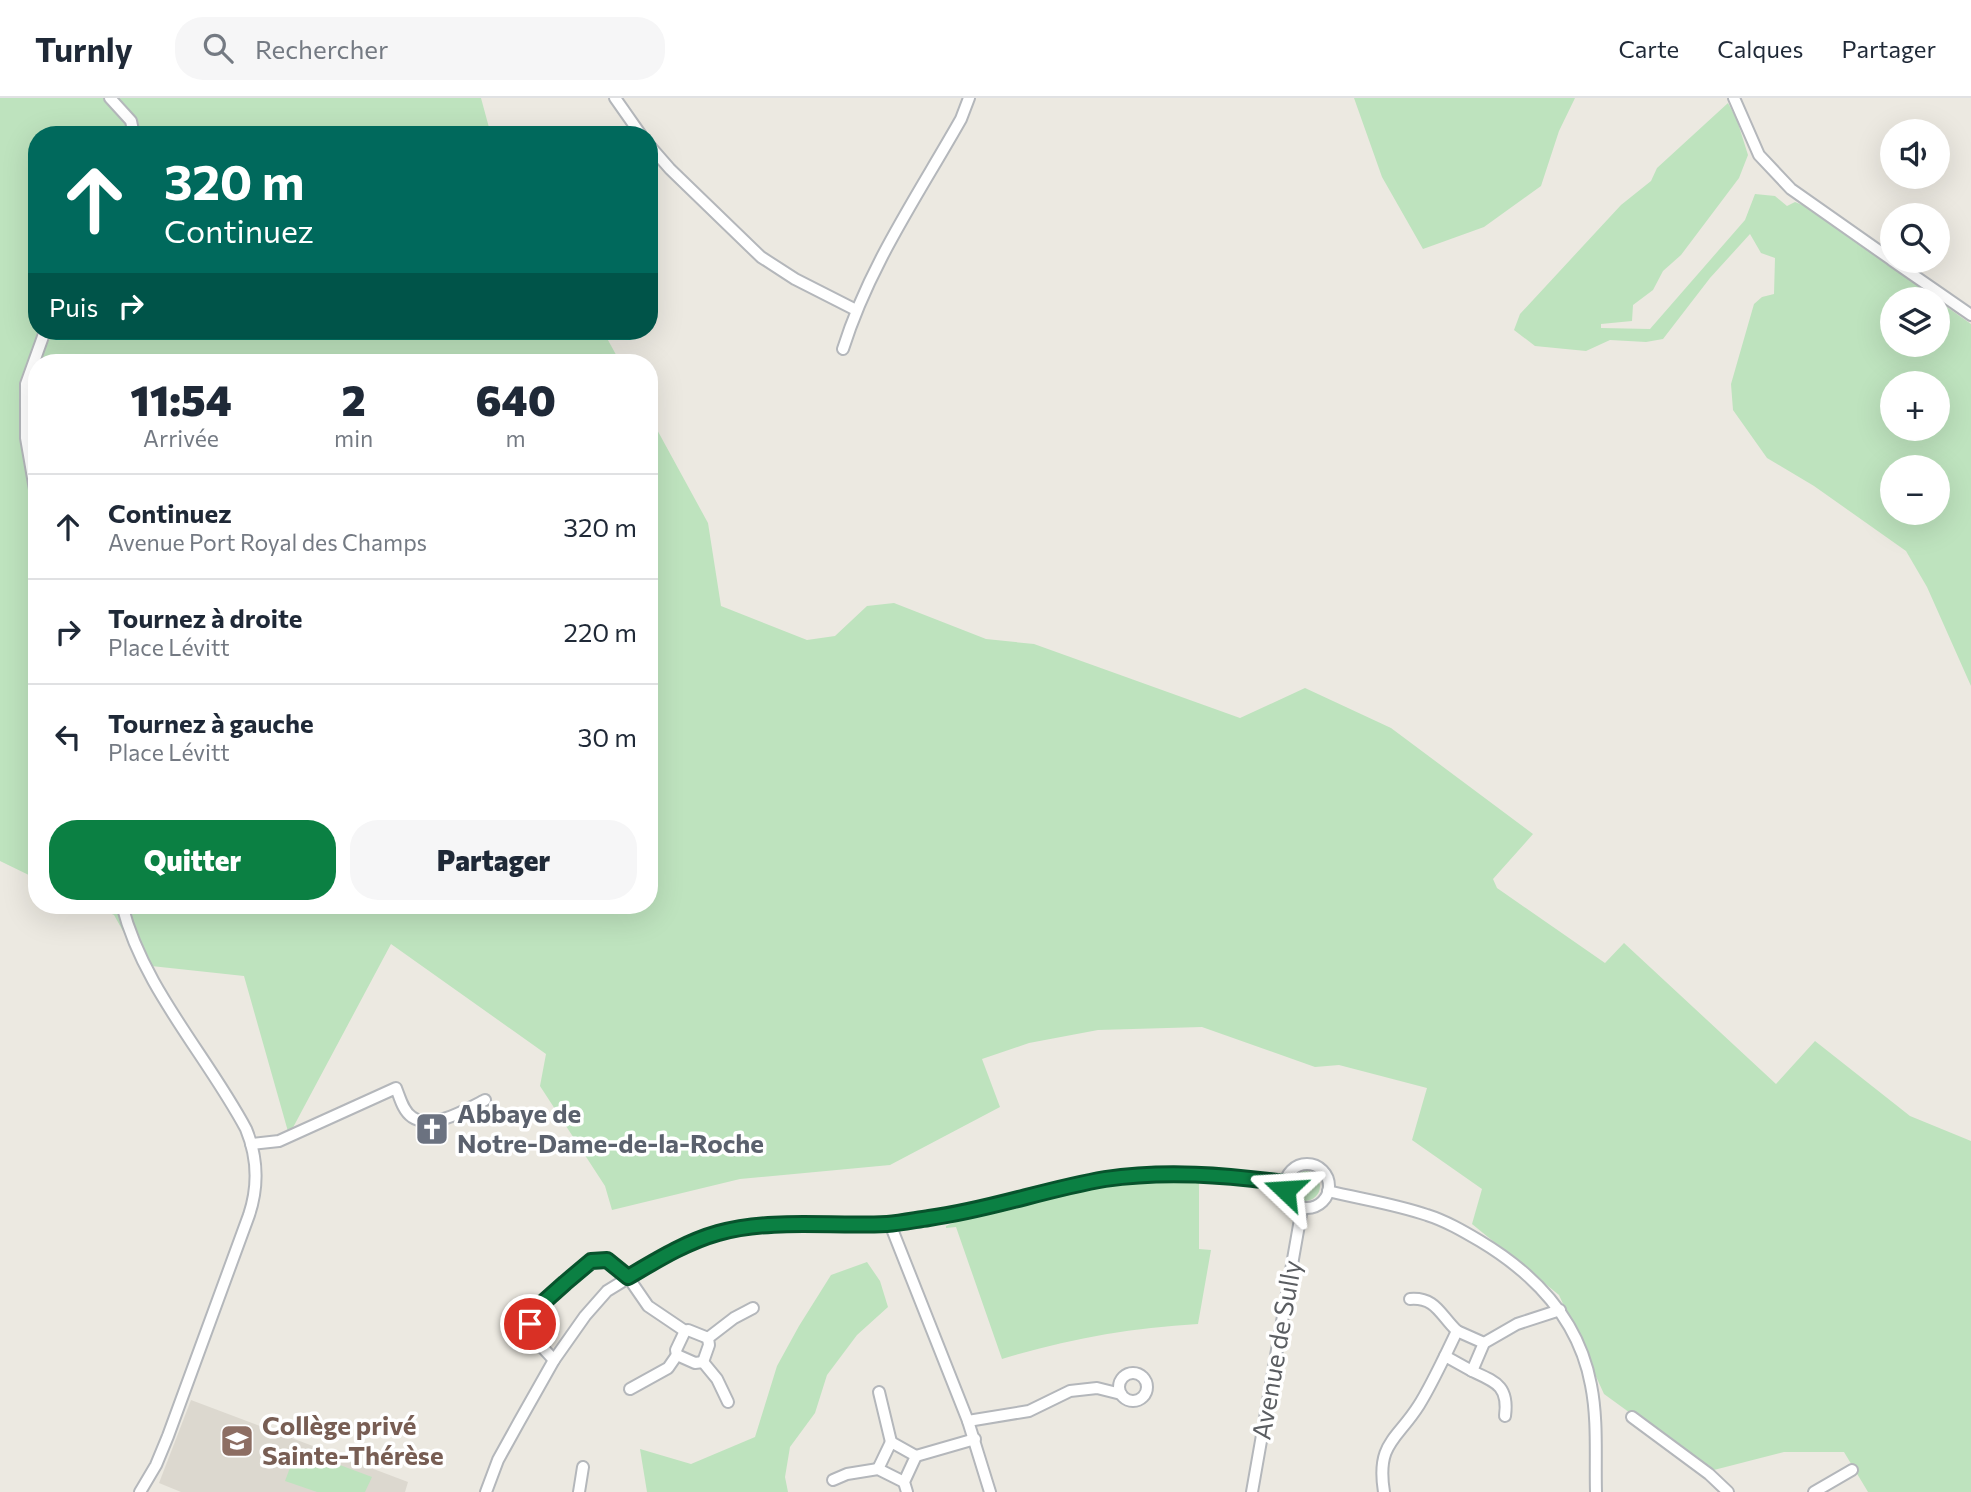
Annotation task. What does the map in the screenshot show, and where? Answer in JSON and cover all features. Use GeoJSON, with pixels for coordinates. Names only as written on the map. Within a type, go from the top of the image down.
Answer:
{"type":"FeatureCollection","features":[{"type":"Feature","properties":{"kind":"street"},"geometry":{"type":"LineString","coordinates":[[110,98],[131,121],[132,126]]}},
{"type":"Feature","properties":{"kind":"street"},"geometry":{"type":"LineString","coordinates":[[615,98],[635,126]]}},
{"type":"Feature","properties":{"kind":"street"},"geometry":{"type":"LineString","coordinates":[[843,349],[872,274],[961,119],[969,98]]}},
{"type":"Feature","properties":{"kind":"street"},"geometry":{"type":"LineString","coordinates":[[1734,98],[1759,155],[1791,189],[1880,252]]}},
{"type":"Feature","properties":{"kind":"street"},"geometry":{"type":"LineString","coordinates":[[658,155],[761,257],[795,279],[856,310]]}},
{"type":"Feature","properties":{"kind":"street"},"geometry":{"type":"LineString","coordinates":[[1911,273],[1971,315]]}},
{"type":"Feature","properties":{"kind":"street"},"geometry":{"type":"LineString","coordinates":[[28,378],[28,449]]}},
{"type":"Feature","properties":{"kind":"street"},"geometry":{"type":"LineString","coordinates":[[125,914],[136,951],[232,1104],[251,1144],[257,1181],[253,1205],[168,1436],[156,1465],[140,1492]]}},
{"type":"Feature","properties":{"kind":"street"},"geometry":{"type":"LineString","coordinates":[[251,1144],[279,1141],[396,1088],[405,1109],[412,1117],[421,1121],[446,1119],[485,1100]]}},
{"type":"Feature","properties":{"kind":"street"},"geometry":{"type":"LineString","coordinates":[[1315,1166],[1324,1174],[1328,1191],[1321,1203],[1302,1208],[1287,1196],[1285,1183],[1296,1167],[1315,1166]]}},
{"type":"Feature","properties":{"kind":"street"},"geometry":{"type":"LineString","coordinates":[[486,1492],[498,1460],[554,1360],[592,1308],[607,1291],[674,1250],[718,1233],[760,1225],[890,1224],[964,1213],[1096,1181],[1158,1173],[1224,1175],[1285,1183]]}},
{"type":"Feature","properties":{"kind":"street"},"geometry":{"type":"LineString","coordinates":[[1328,1191],[1425,1214],[1453,1226],[1517,1266],[1545,1292],[1560,1310],[1580,1348],[1592,1386],[1596,1492]]}},
{"type":"Feature","properties":{"kind":"street","name":"Avenue de Sully"},"geometry":{"type":"LineString","coordinates":[[1252,1492],[1302,1208]]}},
{"type":"Feature","properties":{"kind":"street"},"geometry":{"type":"LineString","coordinates":[[890,1224],[975,1439],[990,1492]]}},
{"type":"Feature","properties":{"kind":"street"},"geometry":{"type":"LineString","coordinates":[[554,1360],[532,1336],[530,1324],[537,1308],[591,1261],[607,1260],[628,1277],[648,1306],[685,1331],[708,1338]]}},
{"type":"Feature","properties":{"kind":"street"},"geometry":{"type":"LineString","coordinates":[[1410,1299],[1424,1298],[1435,1305],[1457,1331],[1484,1343]]}},
{"type":"Feature","properties":{"kind":"street"},"geometry":{"type":"LineString","coordinates":[[708,1338],[734,1318],[753,1308]]}},
{"type":"Feature","properties":{"kind":"street"},"geometry":{"type":"LineString","coordinates":[[1472,1371],[1484,1343],[1517,1324],[1560,1310]]}},
{"type":"Feature","properties":{"kind":"street"},"geometry":{"type":"LineString","coordinates":[[629,1389],[668,1368],[677,1355],[679,1341],[685,1331]]}},
{"type":"Feature","properties":{"kind":"street"},"geometry":{"type":"LineString","coordinates":[[1384,1492],[1381,1472],[1392,1437],[1418,1407],[1457,1331]]}},
{"type":"Feature","properties":{"kind":"street"},"geometry":{"type":"LineString","coordinates":[[702,1362],[709,1345],[708,1338]]}},
{"type":"Feature","properties":{"kind":"street"},"geometry":{"type":"LineString","coordinates":[[677,1355],[695,1363],[702,1362]]}},
{"type":"Feature","properties":{"kind":"street"},"geometry":{"type":"LineString","coordinates":[[1446,1356],[1498,1383],[1507,1401],[1505,1416]]}},
{"type":"Feature","properties":{"kind":"street"},"geometry":{"type":"LineString","coordinates":[[702,1362],[717,1379],[728,1402]]}},
{"type":"Feature","properties":{"kind":"street"},"geometry":{"type":"LineString","coordinates":[[968,1421],[1029,1411],[1070,1391],[1097,1388],[1121,1394]]}},
{"type":"Feature","properties":{"kind":"street"},"geometry":{"type":"LineString","coordinates":[[878,1469],[891,1443],[879,1392]]}},
{"type":"Feature","properties":{"kind":"street"},"geometry":{"type":"LineString","coordinates":[[1632,1417],[1709,1474],[1728,1492]]}},
{"type":"Feature","properties":{"kind":"street"},"geometry":{"type":"LineString","coordinates":[[891,1443],[916,1455],[975,1439]]}},
{"type":"Feature","properties":{"kind":"street"},"geometry":{"type":"LineString","coordinates":[[833,1480],[847,1474],[878,1469],[905,1487],[916,1455]]}},
{"type":"Feature","properties":{"kind":"street"},"geometry":{"type":"LineString","coordinates":[[579,1492],[583,1467]]}},
{"type":"Feature","properties":{"kind":"street"},"geometry":{"type":"LineString","coordinates":[[1814,1492],[1852,1470]]}},
{"type":"Feature","properties":{"kind":"shaded area","name":"Collège privé Sainte-Thérèse"},"geometry":{"type":"Polygon","coordinates":[[[191,1400],[408,1482],[405,1492],[181,1492],[159,1483],[191,1400]]]}},
{"type":"Feature","properties":{"kind":"green space"},"geometry":{"type":"Polygon","coordinates":[[[0,98],[481,98],[489,126],[28,126],[28,340],[608,340],[616,354],[28,354],[28,875],[0,861],[0,98]]]}},
{"type":"Feature","properties":{"kind":"green space"},"geometry":{"type":"Polygon","coordinates":[[[1354,98],[1575,98],[1559,131],[1541,186],[1484,227],[1423,249],[1382,177],[1354,98]]]}},
{"type":"Feature","properties":{"kind":"green space"},"geometry":{"type":"Polygon","coordinates":[[[1728,103],[1737,120],[1748,155],[1739,178],[1681,255],[1663,271],[1653,290],[1633,305],[1632,321],[1601,324],[1601,328],[1650,329],[1745,220],[1755,194],[1775,196],[1787,206],[1795,202],[1810,208],[1880,258],[1880,273],[1901,273],[1920,287],[1880,287],[1880,357],[1950,357],[1950,309],[1971,324],[1971,686],[1927,587],[1906,551],[1814,486],[1767,458],[1733,410],[1731,384],[1754,304],[1762,297],[1774,294],[1775,258],[1761,253],[1750,234],[1710,278],[1663,339],[1646,342],[1610,340],[1586,351],[1535,346],[1514,330],[1520,314],[1621,205],[1651,181],[1657,168],[1728,103]]]}},
{"type":"Feature","properties":{"kind":"green space"},"geometry":{"type":"Polygon","coordinates":[[[658,431],[708,523],[721,606],[807,640],[835,636],[867,606],[894,603],[986,639],[1034,644],[1240,718],[1305,688],[1391,728],[1533,834],[1493,879],[1497,888],[1605,963],[1624,943],[1776,1084],[1815,1041],[1910,1116],[1971,1141],[1971,1492],[1868,1492],[1844,1452],[1784,1452],[1710,1471],[1604,1394],[1559,1295],[1472,1224],[1482,1189],[1412,1140],[1427,1088],[1339,1065],[1315,1067],[1202,1027],[1098,1030],[1029,1043],[982,1059],[1000,1107],[890,1165],[740,1179],[612,1210],[605,1186],[540,1086],[546,1054],[391,944],[289,1135],[244,976],[142,965],[112,914],[658,914],[658,431]]]}},
{"type":"Feature","properties":{"kind":"green space"},"geometry":{"type":"Polygon","coordinates":[[[1305,1171],[1316,1175],[1320,1186],[1316,1197],[1305,1201],[1294,1197],[1290,1186],[1294,1175],[1305,1171]]]}},
{"type":"Feature","properties":{"kind":"green space"},"geometry":{"type":"Polygon","coordinates":[[[1199,1176],[1199,1249],[1211,1250],[1198,1324],[1099,1336],[1002,1359],[956,1227],[946,1226],[1009,1203],[1074,1187],[1138,1178],[1199,1176]]]}},
{"type":"Feature","properties":{"kind":"green space"},"geometry":{"type":"Polygon","coordinates":[[[867,1262],[880,1281],[888,1307],[857,1335],[827,1375],[815,1413],[790,1447],[785,1477],[788,1492],[647,1492],[640,1449],[691,1464],[755,1437],[777,1366],[831,1275],[867,1262]]]}},
{"type":"Feature","properties":{"kind":"green space"},"geometry":{"type":"Polygon","coordinates":[[[297,1449],[372,1477],[365,1492],[317,1492],[285,1481],[297,1449]]]}},
{"type":"Feature","properties":{"kind":"place","name":"Abbaye de Notre-Dame-de-la-Roche"},"geometry":{"type":"Point","coordinates":[432,1129]}},
{"type":"Feature","properties":{"kind":"place","name":"Collège privé Sainte-Thérèse"},"geometry":{"type":"Point","coordinates":[237,1441]}},
{"type":"Feature","properties":{"kind":"route"},"geometry":{"type":"LineString","coordinates":[[530,1324],[537,1308],[591,1261],[607,1260],[628,1277],[674,1250],[718,1233],[760,1225],[890,1224],[964,1213],[1060,1188],[1107,1179],[1158,1173],[1224,1175],[1285,1183],[1285,1190]]}}]}
